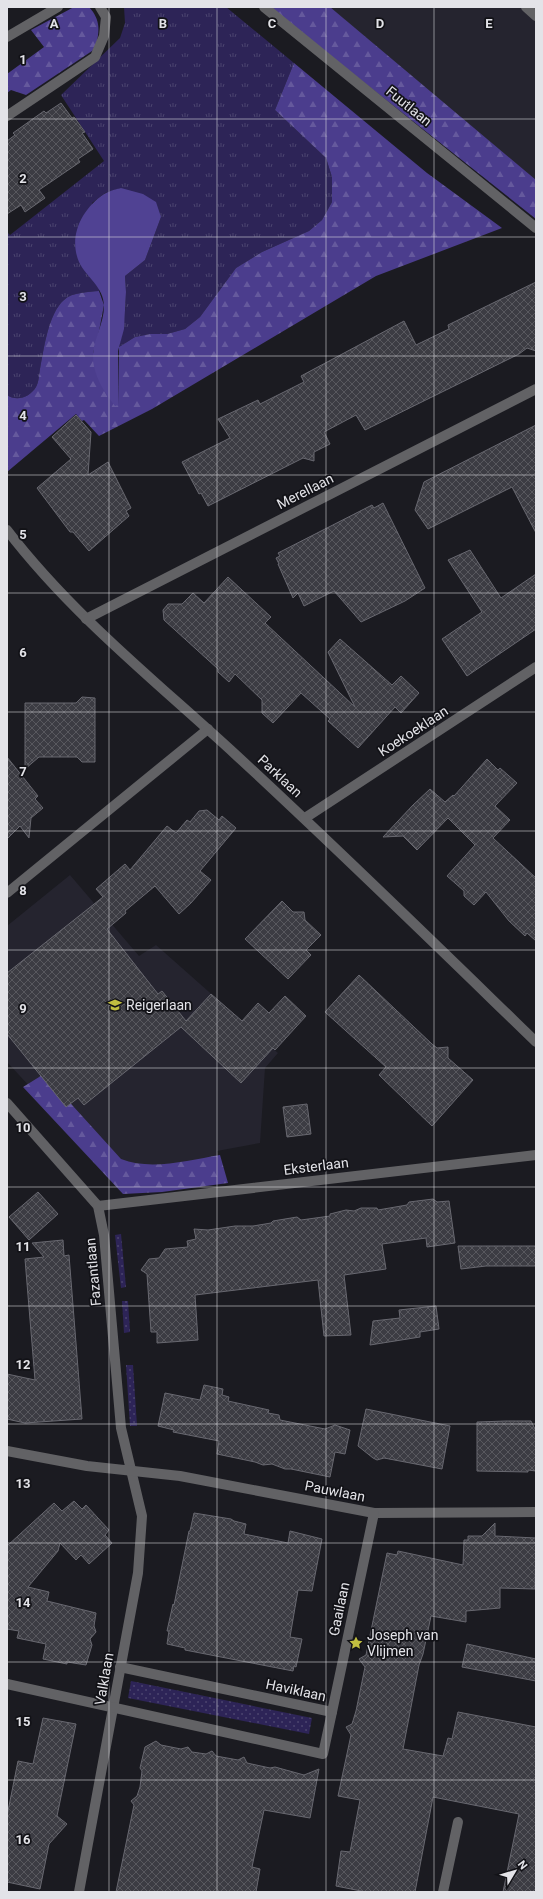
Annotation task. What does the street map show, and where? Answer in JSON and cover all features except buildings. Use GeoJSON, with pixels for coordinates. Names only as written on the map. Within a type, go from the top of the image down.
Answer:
{"type":"FeatureCollection","features":[{"type":"Feature","properties":{"kind":"street"},"geometry":{"type":"LineString","coordinates":[[7,37],[58,7]]}},
{"type":"Feature","properties":{"kind":"street"},"geometry":{"type":"LineString","coordinates":[[7,116],[95,57],[104,36],[106,17],[100,7]]}},
{"type":"Feature","properties":{"kind":"street","name":"Fuutlaan"},"geometry":{"type":"LineString","coordinates":[[264,7],[536,228]]}},
{"type":"Feature","properties":{"kind":"street"},"geometry":{"type":"LineString","coordinates":[[526,7],[536,16]]}},
{"type":"Feature","properties":{"kind":"street","name":"Merellaan"},"geometry":{"type":"LineString","coordinates":[[86,619],[536,389]]}},
{"type":"Feature","properties":{"kind":"street","name":"Parklaan"},"geometry":{"type":"LineString","coordinates":[[7,530],[32,563],[86,619],[305,818],[536,1042]]}},
{"type":"Feature","properties":{"kind":"street","name":"Koekoeklaan"},"geometry":{"type":"LineString","coordinates":[[305,818],[536,667]]}},
{"type":"Feature","properties":{"kind":"street"},"geometry":{"type":"LineString","coordinates":[[7,893],[208,729]]}},
{"type":"Feature","properties":{"kind":"street","name":"Fazantlaan"},"geometry":{"type":"LineString","coordinates":[[7,1103],[98,1206],[104,1235],[121,1428],[131,1472]]}},
{"type":"Feature","properties":{"kind":"street","name":"Eksterlaan"},"geometry":{"type":"LineString","coordinates":[[98,1206],[536,1155]]}},
{"type":"Feature","properties":{"kind":"street","name":"Pauwlaan"},"geometry":{"type":"LineString","coordinates":[[7,1451],[131,1472],[180,1476],[374,1513],[536,1512]]}},
{"type":"Feature","properties":{"kind":"street","name":"Valklaan"},"geometry":{"type":"LineString","coordinates":[[79,1892],[138,1573],[142,1516],[131,1472]]}},
{"type":"Feature","properties":{"kind":"street","name":"Gaailaan"},"geometry":{"type":"LineString","coordinates":[[332,1712],[374,1513]]}},
{"type":"Feature","properties":{"kind":"street","name":"Haviklaan"},"geometry":{"type":"LineString","coordinates":[[113,1706],[323,1754],[332,1712],[120,1667]]}},
{"type":"Feature","properties":{"kind":"street"},"geometry":{"type":"LineString","coordinates":[[7,1684],[113,1706]]}},
{"type":"Feature","properties":{"kind":"street"},"geometry":{"type":"LineString","coordinates":[[443,1892],[458,1822]]}},
{"type":"Feature","properties":{"kind":"shaded area"},"geometry":{"type":"Polygon","coordinates":[[[329,7],[536,7],[536,190],[329,7]]]}},
{"type":"Feature","properties":{"kind":"shaded area"},"geometry":{"type":"Polygon","coordinates":[[[121,188],[143,194],[156,202],[161,217],[145,260],[125,276],[126,292],[124,329],[118,351],[118,405],[115,406],[99,382],[93,361],[95,342],[104,312],[103,299],[98,288],[79,262],[75,243],[79,224],[89,207],[104,194],[121,188]]]}},
{"type":"Feature","properties":{"kind":"shaded area","name":"Reigerlaan"},"geometry":{"type":"Polygon","coordinates":[[[70,875],[139,956],[156,945],[278,1053],[265,1068],[260,1143],[217,1151],[219,1171],[120,1184],[7,1062],[7,926],[70,875]]]}},
{"type":"Feature","properties":{"kind":"green space"},"geometry":{"type":"Polygon","coordinates":[[[74,7],[89,7],[96,17],[98,37],[95,49],[26,95],[11,90],[7,93],[7,74],[44,47],[31,30],[74,7]]]}},
{"type":"Feature","properties":{"kind":"green space"},"geometry":{"type":"Polygon","coordinates":[[[124,7],[226,7],[294,63],[275,110],[326,158],[332,177],[332,202],[322,220],[309,231],[262,252],[236,268],[200,317],[185,329],[167,334],[150,334],[135,337],[119,347],[125,312],[125,276],[145,260],[161,217],[121,188],[105,193],[92,203],[99,291],[71,295],[67,297],[59,306],[50,323],[36,387],[27,396],[19,398],[11,397],[7,395],[7,232],[10,235],[104,161],[61,95],[120,38],[125,23],[124,7]]]}},
{"type":"Feature","properties":{"kind":"green space"},"geometry":{"type":"Polygon","coordinates":[[[269,7],[330,7],[536,180],[536,219],[269,7]]]}},
{"type":"Feature","properties":{"kind":"green space"},"geometry":{"type":"Polygon","coordinates":[[[294,63],[427,173],[502,228],[376,276],[152,409],[99,436],[76,414],[7,472],[7,395],[15,398],[27,396],[36,387],[50,323],[59,306],[67,297],[86,292],[99,291],[104,305],[93,353],[118,405],[119,347],[135,337],[150,334],[167,334],[185,329],[200,317],[236,268],[262,252],[309,231],[322,220],[332,202],[332,177],[326,158],[275,110],[294,63]]]}},
{"type":"Feature","properties":{"kind":"green space"},"geometry":{"type":"Polygon","coordinates":[[[44,1074],[121,1159],[145,1164],[157,1164],[183,1162],[220,1155],[228,1183],[162,1192],[123,1194],[23,1087],[44,1074]]]}},
{"type":"Feature","properties":{"kind":"green space"},"geometry":{"type":"Polygon","coordinates":[[[121,1234],[126,1287],[121,1288],[115,1235],[121,1234]]]}},
{"type":"Feature","properties":{"kind":"green space"},"geometry":{"type":"Polygon","coordinates":[[[122,1301],[128,1301],[130,1332],[124,1333],[122,1301]]]}},
{"type":"Feature","properties":{"kind":"green space"},"geometry":{"type":"Polygon","coordinates":[[[126,1365],[133,1365],[137,1426],[130,1426],[126,1365]]]}},
{"type":"Feature","properties":{"kind":"green space"},"geometry":{"type":"Polygon","coordinates":[[[131,1681],[312,1718],[309,1734],[128,1698],[131,1681]]]}},
{"type":"Feature","properties":{"kind":"place","name":"Reigerlaan"},"geometry":{"type":"Point","coordinates":[115,1005]}},
{"type":"Feature","properties":{"kind":"place","name":"Joseph van Vlijmen"},"geometry":{"type":"Point","coordinates":[356,1643]}}]}
